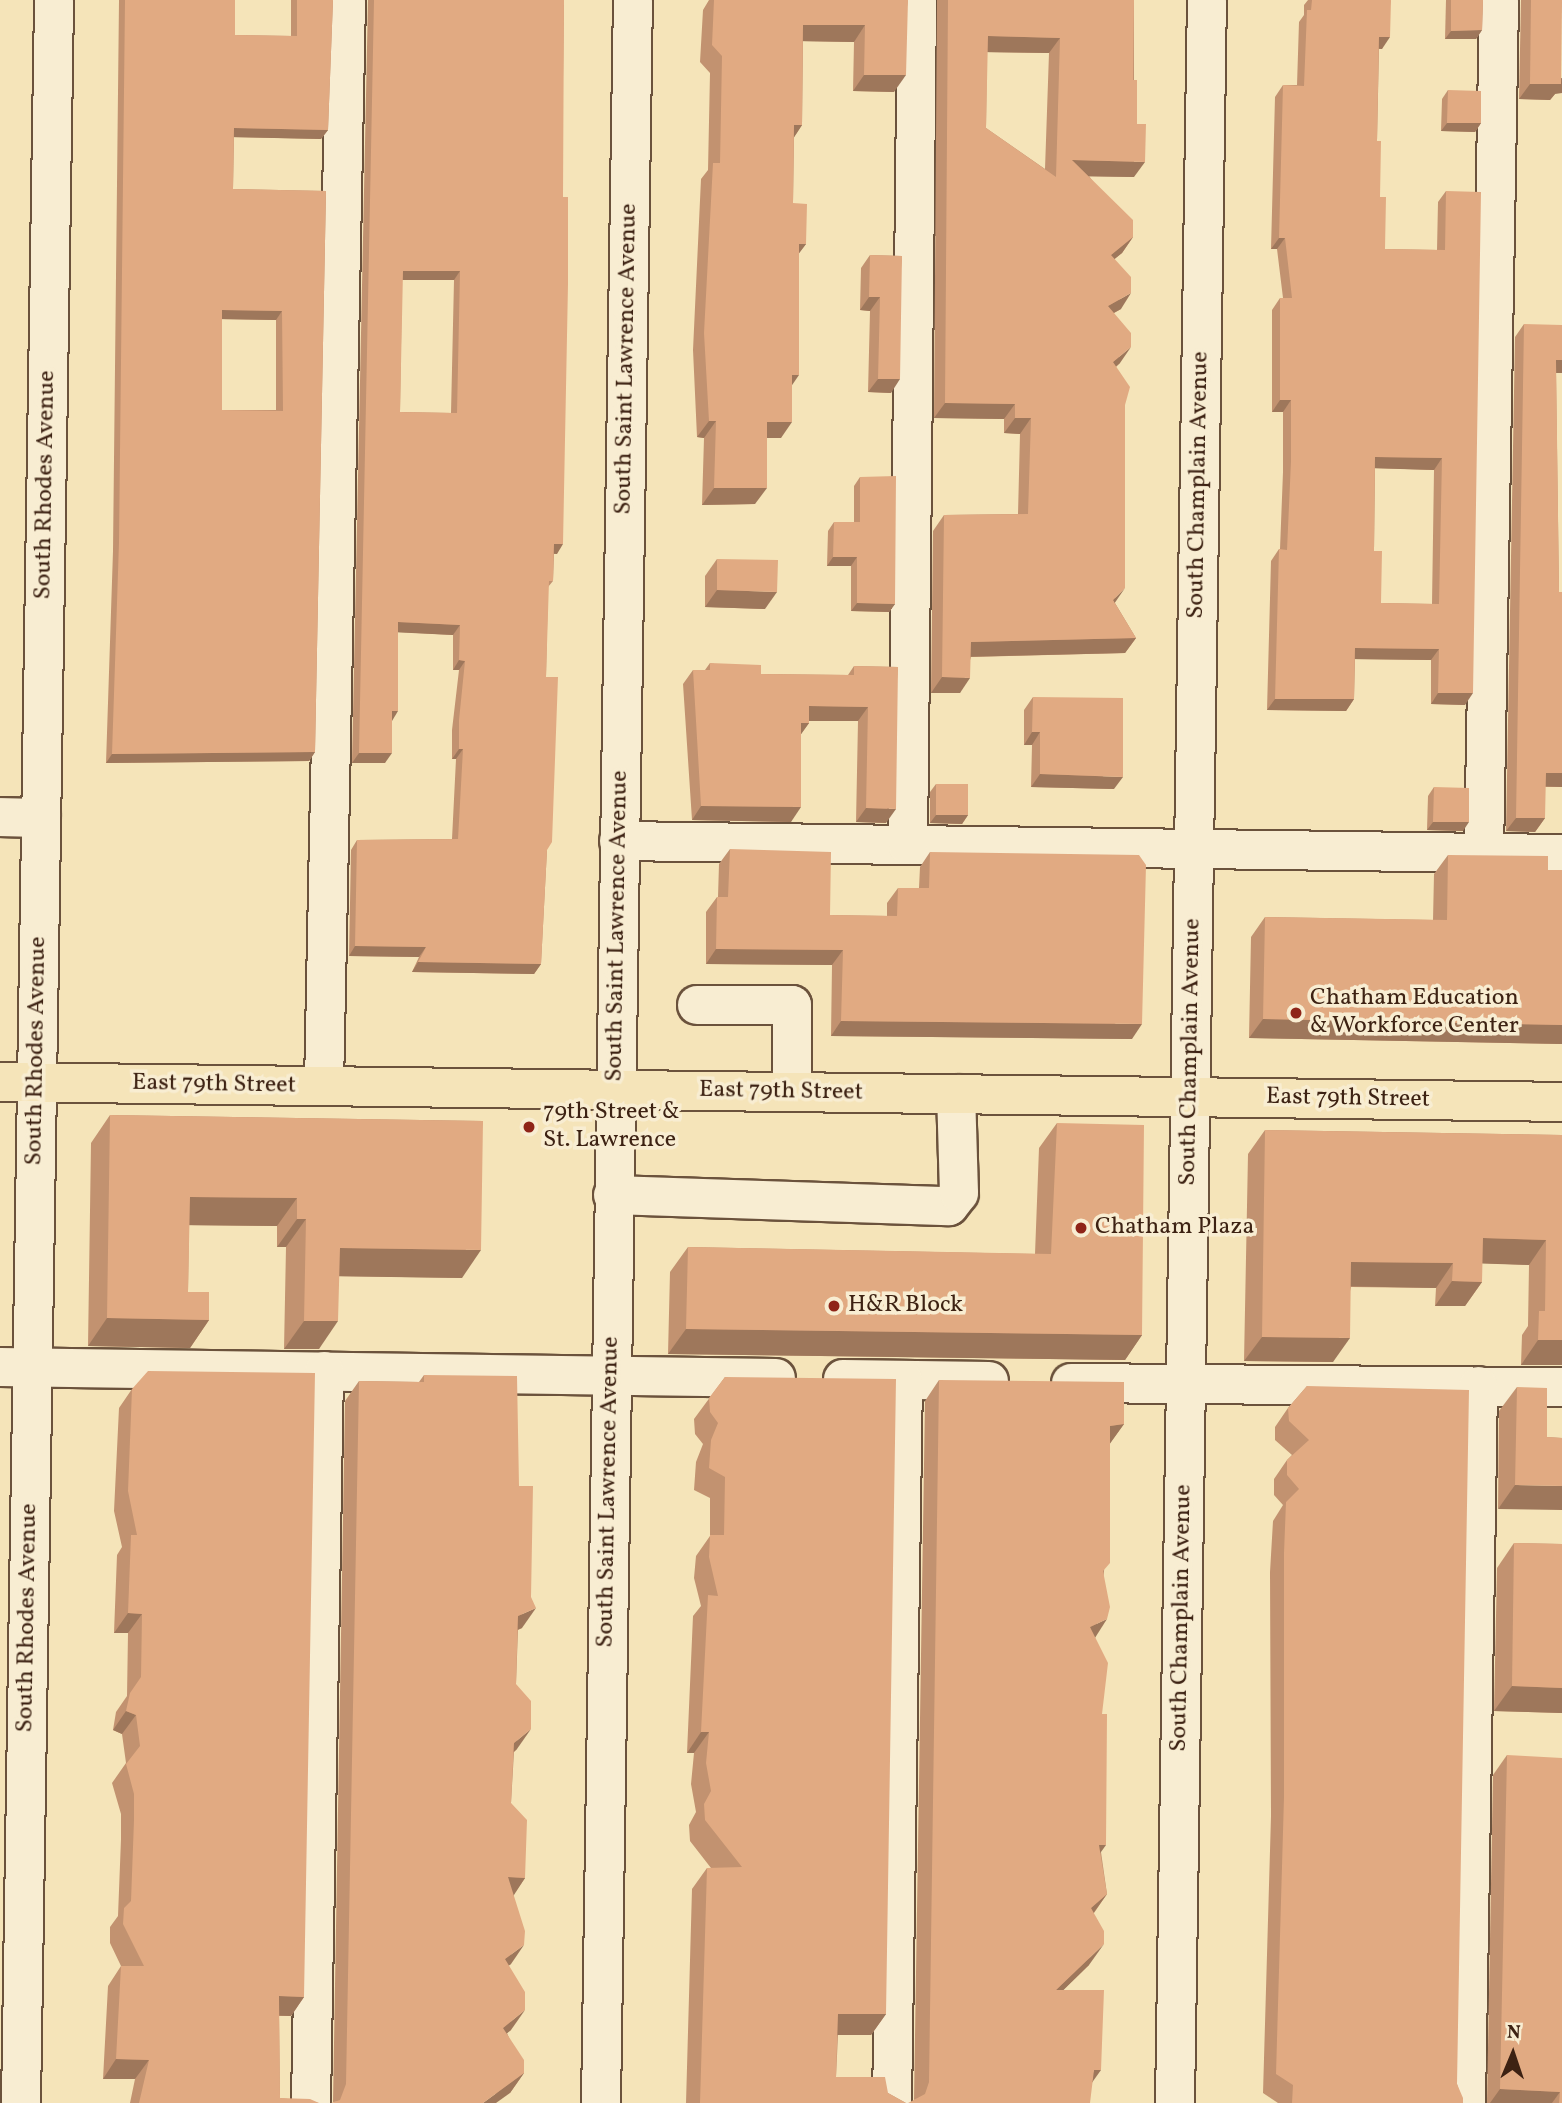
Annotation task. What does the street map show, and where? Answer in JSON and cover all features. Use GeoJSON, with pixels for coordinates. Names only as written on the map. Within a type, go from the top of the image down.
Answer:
{"type":"FeatureCollection","features":[{"type":"Feature","properties":{"kind":"main road","name":"East 79th Street"},"geometry":{"type":"LineString","coordinates":[[18,1083],[1562,1102]]}},
{"type":"Feature","properties":{"kind":"street","name":"South Rhodes Avenue"},"geometry":{"type":"LineString","coordinates":[[21,2103],[16,1367],[18,1083],[41,818],[54,0]]}},
{"type":"Feature","properties":{"kind":"street"},"geometry":{"type":"LineString","coordinates":[[324,1086],[346,0]]}},
{"type":"Feature","properties":{"kind":"street","name":"South Saint Lawrence Avenue"},"geometry":{"type":"LineString","coordinates":[[601,2103],[633,0]]}},
{"type":"Feature","properties":{"kind":"street"},"geometry":{"type":"LineString","coordinates":[[908,845],[917,0]]}},
{"type":"Feature","properties":{"kind":"street","name":"South Champlain Avenue"},"geometry":{"type":"LineString","coordinates":[[1175,2103],[1207,0]]}},
{"type":"Feature","properties":{"kind":"street"},"geometry":{"type":"LineString","coordinates":[[1484,853],[1499,0]]}},
{"type":"Feature","properties":{"kind":"street"},"geometry":{"type":"LineString","coordinates":[[0,817],[41,818]]}},
{"type":"Feature","properties":{"kind":"street"},"geometry":{"type":"LineString","coordinates":[[619,841],[1562,854]]}},
{"type":"Feature","properties":{"kind":"street"},"geometry":{"type":"LineString","coordinates":[[697,1005],[792,1005],[792,1093]]}},
{"type":"Feature","properties":{"kind":"street"},"geometry":{"type":"LineString","coordinates":[[613,1195],[949,1206],[959,1193],[957,1094]]}},
{"type":"Feature","properties":{"kind":"street"},"geometry":{"type":"LineString","coordinates":[[16,1367],[1562,1387]]}},
{"type":"Feature","properties":{"kind":"street"},"geometry":{"type":"LineString","coordinates":[[311,2103],[324,1371]]}},
{"type":"Feature","properties":{"kind":"street"},"geometry":{"type":"LineString","coordinates":[[892,2103],[903,1380]]}},
{"type":"Feature","properties":{"kind":"street"},"geometry":{"type":"LineString","coordinates":[[1466,2103],[1478,1386]]}},
{"type":"Feature","properties":{"kind":"building"},"geometry":{"type":"Polygon","coordinates":[[[125,0],[235,0],[235,35],[297,36],[297,0],[333,0],[328,130],[234,128],[233,189],[326,191],[315,752],[112,754],[119,542],[125,0]],[[222,310],[222,410],[283,411],[282,311],[222,310]]]}},
{"type":"Feature","properties":{"kind":"building"},"geometry":{"type":"Polygon","coordinates":[[[374,0],[564,0],[563,197],[568,197],[568,284],[563,544],[554,544],[553,581],[549,581],[546,677],[558,677],[552,842],[547,850],[541,964],[418,962],[426,947],[355,946],[357,840],[458,839],[463,749],[459,749],[459,720],[465,661],[459,660],[460,625],[398,622],[398,711],[392,711],[392,753],[359,753],[374,0]],[[403,271],[400,412],[457,413],[460,271],[403,271]]]}},
{"type":"Feature","properties":{"kind":"building"},"geometry":{"type":"Polygon","coordinates":[[[714,0],[908,0],[906,75],[864,75],[865,25],[803,25],[802,125],[794,125],[793,203],[807,204],[806,244],[799,244],[799,375],[792,375],[792,422],[767,422],[767,488],[714,488],[716,421],[709,421],[704,333],[713,163],[720,163],[722,56],[712,45],[714,0]]]}},
{"type":"Feature","properties":{"kind":"building"},"geometry":{"type":"Polygon","coordinates":[[[948,0],[1134,0],[1133,80],[1137,80],[1137,124],[1146,124],[1145,162],[1072,160],[1133,220],[1133,237],[1111,255],[1131,277],[1131,293],[1108,306],[1131,333],[1131,347],[1113,362],[1130,387],[1125,405],[1125,588],[1113,600],[1136,638],[971,642],[970,678],[942,677],[944,515],[1028,514],[1031,418],[1015,418],[1015,404],[945,403],[948,0]],[[988,36],[986,128],[1056,177],[1060,38],[988,36]]]}},
{"type":"Feature","properties":{"kind":"building"},"geometry":{"type":"Polygon","coordinates":[[[1312,0],[1391,0],[1390,37],[1379,37],[1377,141],[1381,141],[1380,197],[1386,197],[1385,249],[1445,250],[1446,191],[1481,192],[1473,693],[1438,693],[1439,649],[1355,648],[1354,699],[1275,699],[1279,549],[1287,550],[1291,461],[1291,400],[1280,400],[1280,298],[1292,298],[1285,238],[1279,238],[1283,85],[1304,86],[1307,10],[1311,10],[1312,0]],[[1375,457],[1374,551],[1382,551],[1381,603],[1439,604],[1442,458],[1375,457]]]}},
{"type":"Feature","properties":{"kind":"building"},"geometry":{"type":"Polygon","coordinates":[[[1451,0],[1483,0],[1482,30],[1451,31],[1451,0]]]}},
{"type":"Feature","properties":{"kind":"building"},"geometry":{"type":"Polygon","coordinates":[[[1531,0],[1562,0],[1561,84],[1530,84],[1531,0]]]}},
{"type":"Feature","properties":{"kind":"building"},"geometry":{"type":"Polygon","coordinates":[[[1448,90],[1481,91],[1481,123],[1447,123],[1448,90]]]}},
{"type":"Feature","properties":{"kind":"building"},"geometry":{"type":"Polygon","coordinates":[[[870,255],[902,256],[900,379],[878,379],[880,297],[869,297],[870,255]]]}},
{"type":"Feature","properties":{"kind":"building"},"geometry":{"type":"Polygon","coordinates":[[[1524,324],[1562,325],[1562,360],[1556,360],[1559,592],[1562,592],[1562,773],[1546,773],[1545,818],[1516,818],[1524,324]]]}},
{"type":"Feature","properties":{"kind":"building"},"geometry":{"type":"Polygon","coordinates":[[[896,476],[895,604],[857,603],[857,557],[833,557],[834,522],[860,522],[860,477],[896,476]]]}},
{"type":"Feature","properties":{"kind":"building"},"geometry":{"type":"Polygon","coordinates":[[[717,559],[778,560],[777,592],[717,590],[717,559]]]}},
{"type":"Feature","properties":{"kind":"building"},"geometry":{"type":"Polygon","coordinates":[[[710,663],[761,665],[761,674],[854,675],[854,666],[898,667],[896,809],[866,808],[868,707],[809,706],[809,723],[801,723],[801,807],[701,806],[693,670],[710,670],[710,663]]]}},
{"type":"Feature","properties":{"kind":"building"},"geometry":{"type":"Polygon","coordinates":[[[1033,697],[1123,698],[1123,777],[1040,774],[1040,732],[1032,732],[1033,697]]]}},
{"type":"Feature","properties":{"kind":"building"},"geometry":{"type":"Polygon","coordinates":[[[936,784],[968,784],[968,815],[936,815],[936,784]]]}},
{"type":"Feature","properties":{"kind":"building"},"geometry":{"type":"Polygon","coordinates":[[[1434,787],[1469,788],[1469,822],[1433,822],[1434,787]]]}},
{"type":"Feature","properties":{"kind":"building"},"geometry":{"type":"Polygon","coordinates":[[[730,849],[831,852],[830,915],[897,916],[898,888],[929,888],[930,852],[1139,855],[1146,865],[1142,1024],[841,1021],[843,950],[716,949],[717,897],[728,897],[730,849]]]}},
{"type":"Feature","properties":{"kind":"building"},"geometry":{"type":"Polygon","coordinates":[[[1448,855],[1548,856],[1548,870],[1562,870],[1562,1025],[1263,1019],[1265,917],[1447,920],[1448,855]]]}},
{"type":"Feature","properties":{"kind":"building"},"geometry":{"type":"Polygon","coordinates":[[[110,1115],[483,1121],[481,1250],[340,1248],[338,1321],[304,1321],[306,1219],[297,1219],[297,1198],[190,1197],[188,1292],[209,1292],[209,1320],[107,1318],[110,1115]]]}},
{"type":"Feature","properties":{"kind":"building","name":"Chatham Plaza"},"geometry":{"type":"Polygon","coordinates":[[[1057,1123],[1144,1125],[1142,1335],[686,1329],[688,1247],[1051,1254],[1057,1123]]]}},
{"type":"Feature","properties":{"kind":"building"},"geometry":{"type":"Polygon","coordinates":[[[1265,1130],[1562,1135],[1562,1340],[1538,1340],[1539,1311],[1545,1311],[1546,1240],[1483,1238],[1482,1282],[1452,1281],[1453,1263],[1351,1262],[1350,1338],[1262,1337],[1265,1130]]]}},
{"type":"Feature","properties":{"kind":"building"},"geometry":{"type":"Polygon","coordinates":[[[148,1371],[315,1373],[304,1997],[279,1996],[280,2098],[310,2099],[319,2103],[139,2103],[149,2060],[116,2059],[121,1966],[144,1966],[123,1924],[124,1908],[131,1901],[134,1820],[134,1794],[126,1764],[140,1746],[136,1715],[126,1711],[130,1693],[141,1677],[142,1614],[128,1613],[131,1535],[137,1535],[128,1491],[132,1389],[148,1371]]]}},
{"type":"Feature","properties":{"kind":"building"},"geometry":{"type":"Polygon","coordinates":[[[424,1375],[517,1376],[519,1486],[533,1486],[531,1597],[536,1608],[518,1616],[516,1684],[531,1701],[531,1729],[514,1743],[511,1803],[527,1820],[525,1878],[508,1877],[525,1931],[524,1945],[505,1959],[525,1992],[525,2010],[503,2028],[524,2060],[524,2073],[483,2103],[331,2103],[340,2100],[346,2084],[359,1381],[424,1382],[424,1375]]]}},
{"type":"Feature","properties":{"kind":"building"},"geometry":{"type":"Polygon","coordinates":[[[725,1377],[896,1379],[886,2014],[838,2014],[836,2077],[885,2077],[888,2093],[906,2103],[700,2103],[707,1868],[742,1867],[705,1820],[704,1804],[711,1791],[706,1763],[709,1732],[701,1732],[708,1595],[718,1596],[709,1557],[710,1535],[724,1535],[725,1477],[709,1468],[711,1440],[718,1423],[710,1412],[709,1398],[725,1377]]]}},
{"type":"Feature","properties":{"kind":"building"},"geometry":{"type":"Polygon","coordinates":[[[939,1380],[1124,1382],[1124,1424],[1110,1426],[1110,1563],[1103,1571],[1110,1607],[1107,1619],[1090,1627],[1108,1663],[1102,1714],[1107,1714],[1106,1845],[1099,1845],[1107,1894],[1091,1908],[1104,1931],[1104,1944],[1056,1990],[1104,1990],[1101,2070],[1094,2070],[1090,2103],[908,2103],[925,2094],[929,2082],[939,1380]]]}},
{"type":"Feature","properties":{"kind":"building"},"geometry":{"type":"Polygon","coordinates":[[[1307,1386],[1469,1390],[1457,2084],[1463,2103],[1292,2103],[1293,2085],[1276,2074],[1284,1797],[1286,1502],[1299,1489],[1287,1475],[1287,1460],[1309,1440],[1289,1421],[1288,1408],[1307,1386]]]}},
{"type":"Feature","properties":{"kind":"building"},"geometry":{"type":"Polygon","coordinates":[[[1517,1387],[1547,1388],[1547,1437],[1562,1438],[1562,1486],[1515,1485],[1517,1387]]]}},
{"type":"Feature","properties":{"kind":"building"},"geometry":{"type":"Polygon","coordinates":[[[1514,1543],[1562,1544],[1562,1688],[1512,1686],[1514,1543]]]}},
{"type":"Feature","properties":{"kind":"building"},"geometry":{"type":"Polygon","coordinates":[[[1507,1755],[1562,1758],[1562,2103],[1559,2103],[1560,2092],[1500,2089],[1507,1755]]]}},
{"type":"Feature","properties":{"kind":"place","name":"Chatham Education & Workforce Center"},"geometry":{"type":"Point","coordinates":[1296,1013]}},
{"type":"Feature","properties":{"kind":"place","name":"79th Street & St. Lawrence"},"geometry":{"type":"Point","coordinates":[529,1127]}},
{"type":"Feature","properties":{"kind":"place","name":"Chatham Plaza"},"geometry":{"type":"Point","coordinates":[1081,1228]}},
{"type":"Feature","properties":{"kind":"place","name":"H&R Block"},"geometry":{"type":"Point","coordinates":[834,1306]}}]}
